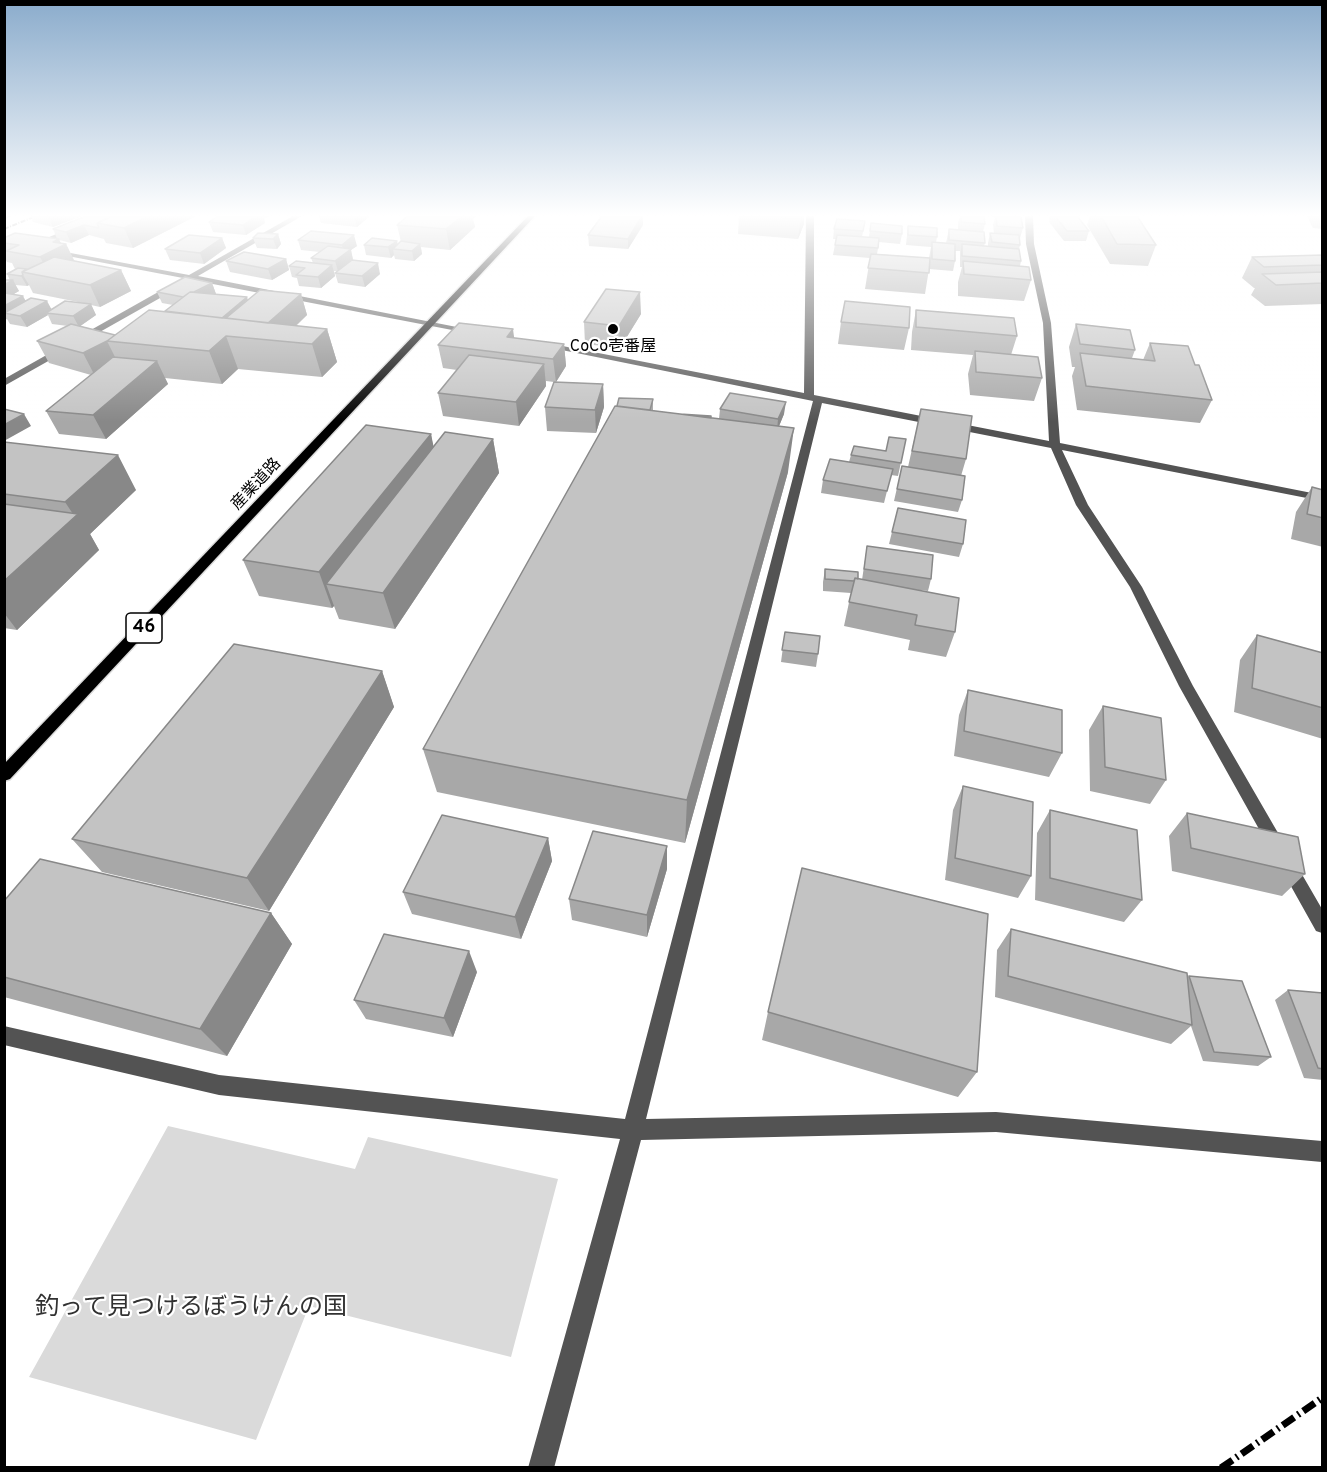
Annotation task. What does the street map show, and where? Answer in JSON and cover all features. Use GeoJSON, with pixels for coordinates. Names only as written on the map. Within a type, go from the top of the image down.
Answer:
{"type":"FeatureCollection","features":[{"type":"Feature","properties":{"kind":"main road","name":"産業道路"},"geometry":{"type":"LineString","coordinates":[[4,775],[467,285]]}},
{"type":"Feature","properties":{"kind":"street"},"geometry":{"type":"LineString","coordinates":[[4,383],[180,285]]}},
{"type":"Feature","properties":{"kind":"street"},"geometry":{"type":"LineString","coordinates":[[233,285],[485,333]]}},
{"type":"Feature","properties":{"kind":"street"},"geometry":{"type":"LineString","coordinates":[[541,1467],[633,1130],[814,399],[812,285]]}},
{"type":"Feature","properties":{"kind":"street"},"geometry":{"type":"LineString","coordinates":[[1039,285],[1047,323],[1055,446],[1082,505],[1136,587],[1185,686],[1323,925]]}},
{"type":"Feature","properties":{"kind":"street"},"geometry":{"type":"LineString","coordinates":[[541,345],[1323,498]]}},
{"type":"Feature","properties":{"kind":"street"},"geometry":{"type":"LineString","coordinates":[[4,1035],[219,1085],[633,1130],[996,1122],[1323,1152]]}},
{"type":"Feature","properties":{"kind":"green space","name":"釣って見つけるぼうけんの国"},"geometry":{"type":"Polygon","coordinates":[[[168,1126],[355,1169],[368,1137],[558,1179],[511,1357],[309,1306],[256,1440],[29,1377],[168,1126]]]}},
{"type":"Feature","properties":{"kind":"building"},"geometry":{"type":"Polygon","coordinates":[[[171,285],[209,285],[183,297],[157,292],[171,285]]]}},
{"type":"Feature","properties":{"kind":"building"},"geometry":{"type":"Polygon","coordinates":[[[606,289],[640,292],[619,326],[584,322],[606,289]]]}},
{"type":"Feature","properties":{"kind":"building"},"geometry":{"type":"Polygon","coordinates":[[[260,290],[301,294],[268,323],[226,318],[260,290]]]}},
{"type":"Feature","properties":{"kind":"building"},"geometry":{"type":"Polygon","coordinates":[[[190,292],[247,297],[222,318],[165,311],[190,292]]]}},
{"type":"Feature","properties":{"kind":"building"},"geometry":{"type":"Polygon","coordinates":[[[5,293],[23,296],[4,306],[5,293]]]}},
{"type":"Feature","properties":{"kind":"building"},"geometry":{"type":"Polygon","coordinates":[[[31,298],[47,301],[20,316],[4,313],[31,298]]]}},
{"type":"Feature","properties":{"kind":"building"},"geometry":{"type":"Polygon","coordinates":[[[65,301],[91,304],[73,316],[46,313],[65,301]]]}},
{"type":"Feature","properties":{"kind":"building"},"geometry":{"type":"Polygon","coordinates":[[[845,301],[910,307],[909,328],[841,322],[845,301]]]}},
{"type":"Feature","properties":{"kind":"building"},"geometry":{"type":"Polygon","coordinates":[[[149,310],[327,329],[312,344],[226,336],[209,351],[107,341],[149,310]]]}},
{"type":"Feature","properties":{"kind":"building"},"geometry":{"type":"Polygon","coordinates":[[[916,310],[1014,318],[1017,336],[916,327],[916,310]]]}},
{"type":"Feature","properties":{"kind":"building"},"geometry":{"type":"Polygon","coordinates":[[[459,323],[513,329],[507,337],[564,344],[553,359],[438,345],[459,323]]]}},
{"type":"Feature","properties":{"kind":"building"},"geometry":{"type":"Polygon","coordinates":[[[71,324],[115,335],[83,353],[37,341],[71,324]]]}},
{"type":"Feature","properties":{"kind":"building"},"geometry":{"type":"Polygon","coordinates":[[[1076,324],[1130,330],[1135,350],[1080,344],[1076,324]]]}},
{"type":"Feature","properties":{"kind":"building"},"geometry":{"type":"Polygon","coordinates":[[[1150,343],[1188,346],[1195,365],[1199,365],[1212,400],[1086,386],[1080,353],[1155,361],[1150,343]]]}},
{"type":"Feature","properties":{"kind":"building"},"geometry":{"type":"Polygon","coordinates":[[[975,351],[1038,357],[1042,378],[976,372],[975,351]]]}},
{"type":"Feature","properties":{"kind":"building"},"geometry":{"type":"Polygon","coordinates":[[[469,355],[544,364],[516,402],[438,393],[469,355]]]}},
{"type":"Feature","properties":{"kind":"building"},"geometry":{"type":"Polygon","coordinates":[[[113,357],[157,361],[93,415],[46,411],[113,357]]]}},
{"type":"Feature","properties":{"kind":"building"},"geometry":{"type":"Polygon","coordinates":[[[554,382],[603,384],[595,410],[545,407],[554,382]]]}},
{"type":"Feature","properties":{"kind":"building"},"geometry":{"type":"Polygon","coordinates":[[[730,393],[786,402],[778,419],[720,409],[730,393]]]}},
{"type":"Feature","properties":{"kind":"building"},"geometry":{"type":"Polygon","coordinates":[[[619,398],[653,399],[650,410],[617,406],[619,398]]]}},
{"type":"Feature","properties":{"kind":"building"},"geometry":{"type":"Polygon","coordinates":[[[615,406],[794,428],[687,800],[423,749],[615,406]]]}},
{"type":"Feature","properties":{"kind":"building"},"geometry":{"type":"Polygon","coordinates":[[[4,409],[24,414],[4,425],[4,409]]]}},
{"type":"Feature","properties":{"kind":"building"},"geometry":{"type":"Polygon","coordinates":[[[921,409],[972,416],[966,459],[912,451],[921,409]]]}},
{"type":"Feature","properties":{"kind":"building"},"geometry":{"type":"Polygon","coordinates":[[[680,414],[711,416],[711,418],[680,414]]]}},
{"type":"Feature","properties":{"kind":"building"},"geometry":{"type":"Polygon","coordinates":[[[366,425],[431,434],[319,572],[243,560],[366,425]]]}},
{"type":"Feature","properties":{"kind":"building"},"geometry":{"type":"Polygon","coordinates":[[[445,432],[493,439],[383,593],[326,584],[445,432]]]}},
{"type":"Feature","properties":{"kind":"building"},"geometry":{"type":"Polygon","coordinates":[[[889,437],[906,439],[901,463],[851,455],[854,446],[886,451],[889,437]]]}},
{"type":"Feature","properties":{"kind":"building"},"geometry":{"type":"Polygon","coordinates":[[[4,442],[118,455],[65,502],[4,494],[4,442]]]}},
{"type":"Feature","properties":{"kind":"building"},"geometry":{"type":"Polygon","coordinates":[[[830,459],[893,469],[887,491],[823,480],[830,459]]]}},
{"type":"Feature","properties":{"kind":"building"},"geometry":{"type":"Polygon","coordinates":[[[902,466],[965,476],[962,500],[897,489],[902,466]]]}},
{"type":"Feature","properties":{"kind":"building"},"geometry":{"type":"Polygon","coordinates":[[[1312,487],[1323,490],[1323,518],[1307,514],[1312,487]]]}},
{"type":"Feature","properties":{"kind":"building"},"geometry":{"type":"Polygon","coordinates":[[[4,504],[78,514],[4,581],[4,504]]]}},
{"type":"Feature","properties":{"kind":"building"},"geometry":{"type":"Polygon","coordinates":[[[898,508],[966,520],[963,544],[892,532],[898,508]]]}},
{"type":"Feature","properties":{"kind":"building"},"geometry":{"type":"Polygon","coordinates":[[[867,546],[933,555],[931,579],[864,569],[867,546]]]}},
{"type":"Feature","properties":{"kind":"building"},"geometry":{"type":"Polygon","coordinates":[[[825,569],[858,572],[858,579],[855,578],[854,581],[825,579],[825,569]]]}},
{"type":"Feature","properties":{"kind":"building"},"geometry":{"type":"Polygon","coordinates":[[[855,578],[959,598],[955,632],[915,625],[917,615],[849,602],[855,578]]]}},
{"type":"Feature","properties":{"kind":"building"},"geometry":{"type":"Polygon","coordinates":[[[785,632],[820,636],[818,654],[782,650],[785,632]]]}},
{"type":"Feature","properties":{"kind":"building"},"geometry":{"type":"Polygon","coordinates":[[[1257,635],[1323,653],[1323,708],[1252,688],[1257,635]]]}},
{"type":"Feature","properties":{"kind":"building"},"geometry":{"type":"Polygon","coordinates":[[[234,644],[382,671],[247,878],[72,839],[234,644]]]}},
{"type":"Feature","properties":{"kind":"building"},"geometry":{"type":"Polygon","coordinates":[[[968,690],[1062,710],[1062,753],[964,731],[968,690]]]}},
{"type":"Feature","properties":{"kind":"building"},"geometry":{"type":"Polygon","coordinates":[[[1103,706],[1161,718],[1166,780],[1105,767],[1103,706]]]}},
{"type":"Feature","properties":{"kind":"building"},"geometry":{"type":"Polygon","coordinates":[[[963,786],[1033,802],[1031,876],[955,858],[963,786]]]}},
{"type":"Feature","properties":{"kind":"building"},"geometry":{"type":"Polygon","coordinates":[[[1050,810],[1137,830],[1142,900],[1050,878],[1050,810]]]}},
{"type":"Feature","properties":{"kind":"building"},"geometry":{"type":"Polygon","coordinates":[[[1187,813],[1298,837],[1305,874],[1191,848],[1187,813]]]}},
{"type":"Feature","properties":{"kind":"building"},"geometry":{"type":"Polygon","coordinates":[[[442,815],[548,838],[515,917],[403,892],[442,815]]]}},
{"type":"Feature","properties":{"kind":"building"},"geometry":{"type":"Polygon","coordinates":[[[593,831],[667,846],[647,915],[569,899],[593,831]]]}},
{"type":"Feature","properties":{"kind":"building"},"geometry":{"type":"Polygon","coordinates":[[[40,859],[271,913],[200,1029],[4,977],[4,901],[40,859]]]}},
{"type":"Feature","properties":{"kind":"building"},"geometry":{"type":"Polygon","coordinates":[[[802,868],[988,914],[977,1072],[768,1012],[802,868]]]}},
{"type":"Feature","properties":{"kind":"building"},"geometry":{"type":"Polygon","coordinates":[[[1011,929],[1187,973],[1192,1025],[1008,976],[1011,929]]]}},
{"type":"Feature","properties":{"kind":"building"},"geometry":{"type":"Polygon","coordinates":[[[384,934],[469,951],[444,1018],[354,1000],[384,934]]]}},
{"type":"Feature","properties":{"kind":"building"},"geometry":{"type":"Polygon","coordinates":[[[1189,976],[1242,981],[1271,1057],[1214,1052],[1189,976]]]}},
{"type":"Feature","properties":{"kind":"building"},"geometry":{"type":"Polygon","coordinates":[[[1288,990],[1323,993],[1323,1069],[1318,1068],[1288,990]]]}},
{"type":"Feature","properties":{"kind":"railway"},"geometry":{"type":"LineString","coordinates":[[1221,1468],[1322,1398]]}},
{"type":"Feature","properties":{"kind":"place","name":"CoCo壱番屋"},"geometry":{"type":"Point","coordinates":[613,329]}}]}
